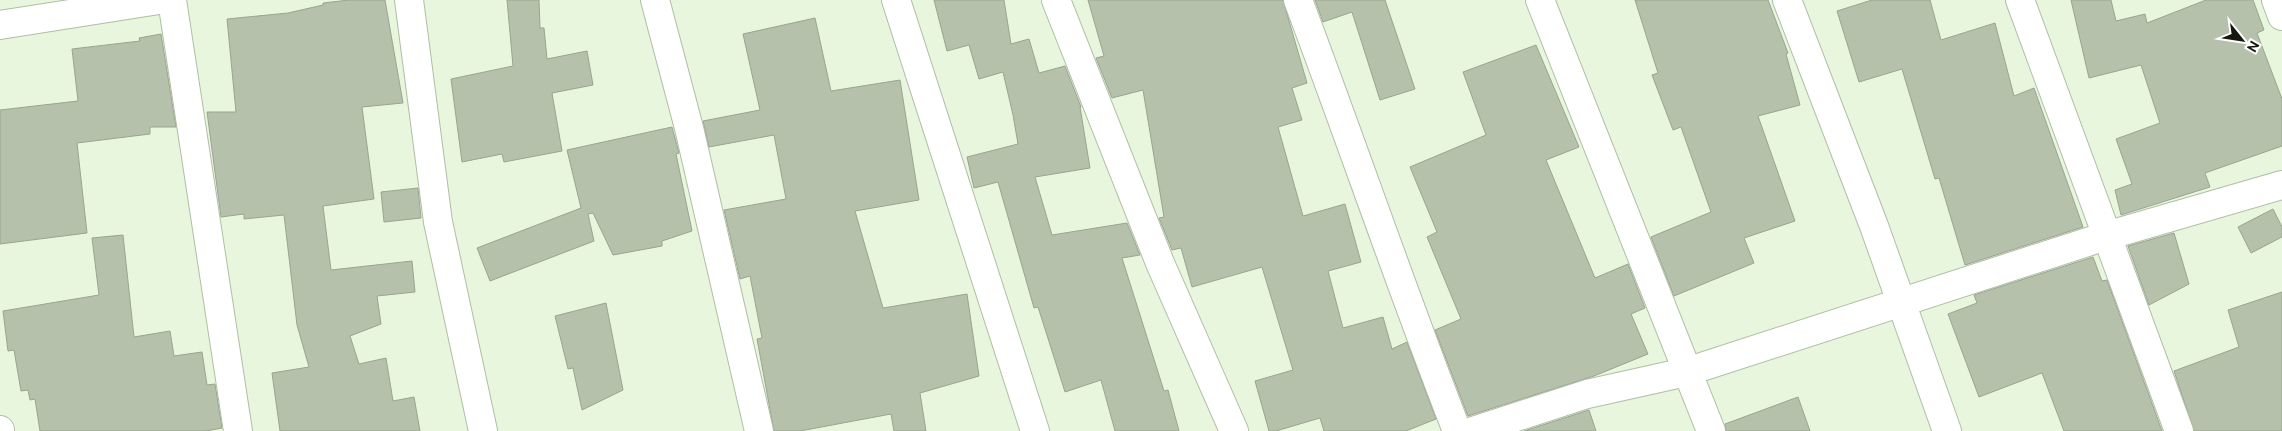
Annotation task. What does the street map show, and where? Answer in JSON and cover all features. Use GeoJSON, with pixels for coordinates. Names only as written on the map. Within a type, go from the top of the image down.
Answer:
{"type":"FeatureCollection","features":[{"type":"Feature","properties":{"kind":"street"},"geometry":{"type":"LineString","coordinates":[[0,25],[159,0]]}},
{"type":"Feature","properties":{"kind":"street"},"geometry":{"type":"LineString","coordinates":[[172,0],[238,431]]}},
{"type":"Feature","properties":{"kind":"street"},"geometry":{"type":"LineString","coordinates":[[409,0],[438,222],[483,431]]}},
{"type":"Feature","properties":{"kind":"street"},"geometry":{"type":"LineString","coordinates":[[655,0],[689,128],[759,431]]}},
{"type":"Feature","properties":{"kind":"street"},"geometry":{"type":"LineString","coordinates":[[896,0],[1034,431]]}},
{"type":"Feature","properties":{"kind":"street"},"geometry":{"type":"LineString","coordinates":[[1056,0],[1160,263],[1234,431]]}},
{"type":"Feature","properties":{"kind":"street"},"geometry":{"type":"LineString","coordinates":[[1298,0],[1332,89],[1407,303],[1457,431]]}},
{"type":"Feature","properties":{"kind":"street"},"geometry":{"type":"LineString","coordinates":[[1540,0],[1711,431]]}},
{"type":"Feature","properties":{"kind":"street"},"geometry":{"type":"LineString","coordinates":[[1787,0],[1874,226],[1946,431]]}},
{"type":"Feature","properties":{"kind":"street"},"geometry":{"type":"LineString","coordinates":[[2020,0],[2179,431]]}},
{"type":"Feature","properties":{"kind":"street"},"geometry":{"type":"LineString","coordinates":[[2276,0],[2282,16]]}},
{"type":"Feature","properties":{"kind":"street"},"geometry":{"type":"LineString","coordinates":[[1473,431],[1587,394],[1686,372],[2106,236],[2282,185]]}},
{"type":"Feature","properties":{"kind":"building"},"geometry":{"type":"Polygon","coordinates":[[[349,0],[385,0],[403,103],[362,107],[374,199],[323,206],[331,270],[412,261],[415,292],[377,296],[381,324],[350,336],[359,364],[386,358],[393,401],[414,397],[420,431],[280,431],[272,373],[309,367],[297,325],[284,215],[244,219],[244,214],[221,217],[207,112],[236,112],[227,19],[288,13],[323,5],[323,3],[349,0]]]}},
{"type":"Feature","properties":{"kind":"building"},"geometry":{"type":"Polygon","coordinates":[[[507,0],[539,0],[540,28],[544,28],[547,59],[587,51],[593,85],[552,93],[562,151],[504,162],[502,154],[462,162],[451,79],[513,66],[507,0]]]}},
{"type":"Feature","properties":{"kind":"building"},"geometry":{"type":"Polygon","coordinates":[[[934,0],[1004,0],[1011,44],[1029,39],[1039,73],[1065,66],[1081,107],[1090,168],[1035,177],[1052,235],[1127,223],[1140,255],[1122,258],[1164,391],[1168,390],[1179,431],[1115,431],[1101,380],[1065,392],[1038,307],[1034,308],[998,182],[974,188],[967,157],[1018,144],[1003,72],[979,79],[969,45],[947,51],[934,0]]]}},
{"type":"Feature","properties":{"kind":"building"},"geometry":{"type":"Polygon","coordinates":[[[1088,0],[1283,0],[1307,83],[1292,88],[1302,120],[1278,127],[1303,216],[1345,204],[1361,262],[1328,271],[1343,328],[1383,317],[1392,349],[1407,342],[1436,419],[1406,431],[1324,431],[1320,418],[1276,431],[1269,431],[1255,381],[1293,370],[1262,267],[1192,287],[1181,248],[1172,250],[1159,218],[1164,217],[1143,90],[1112,98],[1096,58],[1104,56],[1088,0]]]}},
{"type":"Feature","properties":{"kind":"building"},"geometry":{"type":"Polygon","coordinates":[[[1315,0],[1385,0],[1415,89],[1380,100],[1352,12],[1323,22],[1315,0]]]}},
{"type":"Feature","properties":{"kind":"building"},"geometry":{"type":"Polygon","coordinates":[[[1635,0],[1768,0],[1788,53],[1786,54],[1800,105],[1758,116],[1795,221],[1744,238],[1754,263],[1674,296],[1651,237],[1711,212],[1681,127],[1673,130],[1652,75],[1658,73],[1635,0]]]}},
{"type":"Feature","properties":{"kind":"building"},"geometry":{"type":"Polygon","coordinates":[[[1872,0],[1930,0],[1941,40],[1995,23],[2014,96],[2034,88],[2083,227],[1965,265],[1939,178],[1935,179],[1902,69],[1859,82],[1837,11],[1872,0]]]}},
{"type":"Feature","properties":{"kind":"building"},"geometry":{"type":"Polygon","coordinates":[[[2071,0],[2111,0],[2116,21],[2145,14],[2147,23],[2206,0],[2253,0],[2264,30],[2257,33],[2282,99],[2282,146],[2205,173],[2210,187],[2121,215],[2115,190],[2132,184],[2116,139],[2160,123],[2141,65],[2089,78],[2071,0]]]}},
{"type":"Feature","properties":{"kind":"building"},"geometry":{"type":"Polygon","coordinates":[[[815,18],[831,91],[900,80],[919,200],[855,211],[883,308],[967,294],[979,376],[920,393],[926,431],[894,431],[891,414],[800,431],[774,431],[757,339],[762,338],[750,276],[740,279],[724,210],[786,199],[774,135],[709,147],[703,121],[760,110],[743,34],[815,18]]]}},
{"type":"Feature","properties":{"kind":"building"},"geometry":{"type":"Polygon","coordinates":[[[161,34],[176,127],[150,127],[150,134],[77,143],[87,233],[0,244],[0,110],[78,101],[72,49],[140,41],[139,38],[161,34]]]}},
{"type":"Feature","properties":{"kind":"building"},"geometry":{"type":"Polygon","coordinates":[[[1536,45],[1579,147],[1546,160],[1595,278],[1628,264],[1645,308],[1631,314],[1648,354],[1594,376],[1468,416],[1435,330],[1461,319],[1427,237],[1437,232],[1410,167],[1486,135],[1463,72],[1536,45]]]}},
{"type":"Feature","properties":{"kind":"building"},"geometry":{"type":"Polygon","coordinates":[[[672,127],[679,153],[676,154],[692,231],[662,241],[662,246],[613,255],[593,213],[588,214],[594,241],[490,281],[477,248],[581,208],[567,150],[672,127]]]}},
{"type":"Feature","properties":{"kind":"building"},"geometry":{"type":"Polygon","coordinates":[[[418,188],[421,218],[384,222],[381,192],[418,188]]]}},
{"type":"Feature","properties":{"kind":"building"},"geometry":{"type":"Polygon","coordinates":[[[2273,209],[2282,227],[2282,237],[2251,253],[2238,227],[2273,209]]]}},
{"type":"Feature","properties":{"kind":"building"},"geometry":{"type":"Polygon","coordinates":[[[2174,233],[2189,284],[2149,305],[2128,246],[2174,233]]]}},
{"type":"Feature","properties":{"kind":"building"},"geometry":{"type":"Polygon","coordinates":[[[123,235],[134,337],[170,331],[174,356],[202,352],[207,385],[215,384],[222,428],[206,431],[40,431],[35,399],[30,400],[28,390],[21,391],[14,350],[8,351],[3,311],[99,295],[92,238],[123,235]]]}},
{"type":"Feature","properties":{"kind":"building"},"geometry":{"type":"Polygon","coordinates":[[[2093,257],[2102,281],[2107,280],[2162,431],[2064,431],[2042,373],[1979,397],[1948,314],[1977,303],[1974,295],[2093,257]]]}},
{"type":"Feature","properties":{"kind":"building"},"geometry":{"type":"Polygon","coordinates":[[[2282,292],[2282,431],[2194,431],[2174,371],[2239,347],[2228,310],[2282,292]]]}},
{"type":"Feature","properties":{"kind":"building"},"geometry":{"type":"Polygon","coordinates":[[[606,303],[623,390],[582,410],[573,368],[568,369],[555,316],[606,303]]]}},
{"type":"Feature","properties":{"kind":"building"},"geometry":{"type":"Polygon","coordinates":[[[1798,397],[1810,431],[1726,431],[1725,424],[1798,397]]]}},
{"type":"Feature","properties":{"kind":"building"},"geometry":{"type":"Polygon","coordinates":[[[1589,410],[1596,431],[1524,431],[1589,410]]]}}]}
